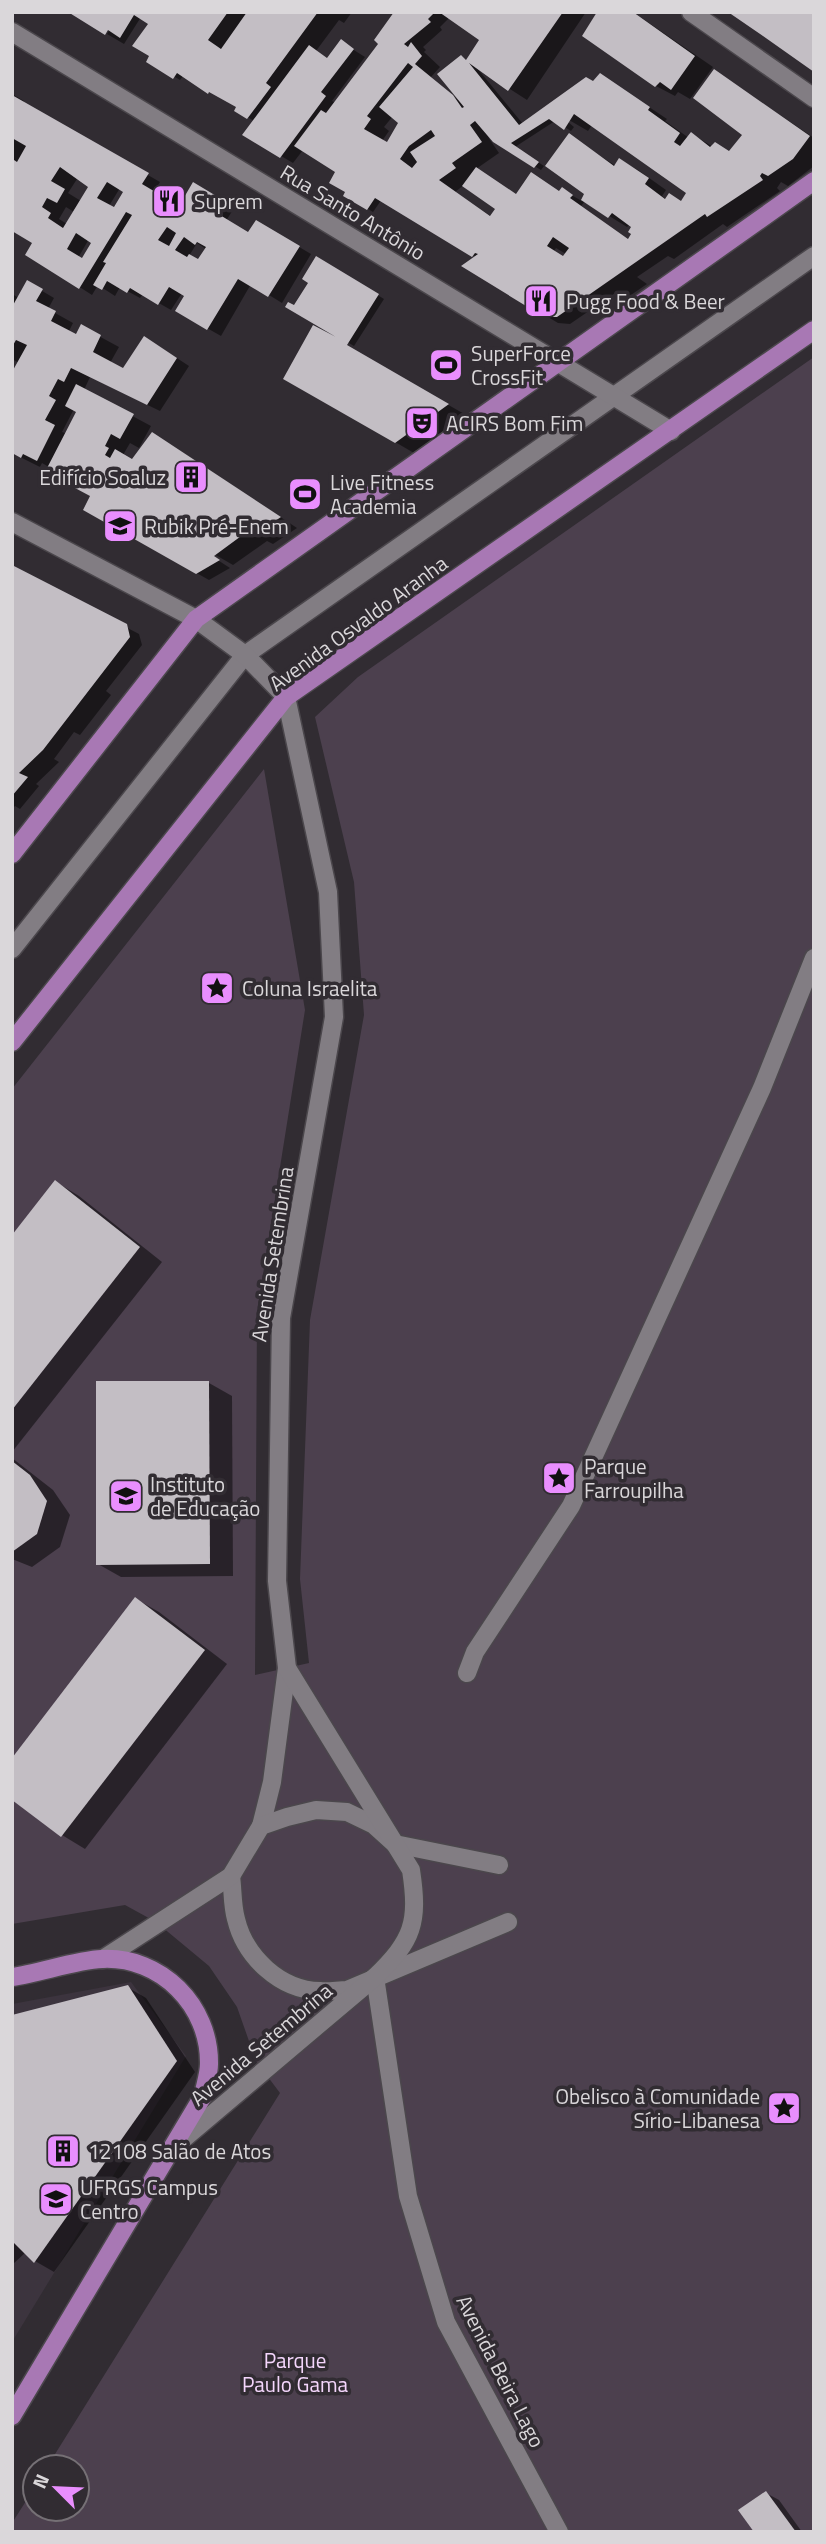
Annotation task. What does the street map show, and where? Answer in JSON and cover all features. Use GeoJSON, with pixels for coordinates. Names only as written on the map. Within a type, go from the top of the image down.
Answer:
{"type":"FeatureCollection","features":[{"type":"Feature","properties":{"kind":"main road"},"geometry":{"type":"LineString","coordinates":[[12,854],[196,619],[814,181]]}},
{"type":"Feature","properties":{"kind":"main road","name":"Avenida Osvaldo Aranha"},"geometry":{"type":"LineString","coordinates":[[12,1042],[286,697],[814,330]]}},
{"type":"Feature","properties":{"kind":"main road"},"geometry":{"type":"LineString","coordinates":[[12,1977],[103,1959],[136,1964],[164,1976],[190,2000],[206,2032],[210,2064],[203,2095],[176,2145],[12,2416]]}},
{"type":"Feature","properties":{"kind":"street"},"geometry":{"type":"LineString","coordinates":[[691,12],[814,98]]}},
{"type":"Feature","properties":{"kind":"street","name":"Rua Santo Antônio"},"geometry":{"type":"LineString","coordinates":[[12,32],[671,431]]}},
{"type":"Feature","properties":{"kind":"street"},"geometry":{"type":"LineString","coordinates":[[12,949],[245,655],[814,257]]}},
{"type":"Feature","properties":{"kind":"street"},"geometry":{"type":"LineString","coordinates":[[12,522],[196,619],[245,655],[286,697]]}},
{"type":"Feature","properties":{"kind":"street","name":"Avenida Setembrina"},"geometry":{"type":"LineString","coordinates":[[176,2145],[375,1977],[397,1955],[412,1929],[416,1900],[411,1870],[286,1668],[277,1581],[281,1318],[334,1017],[328,892],[286,697]]}},
{"type":"Feature","properties":{"kind":"street"},"geometry":{"type":"LineString","coordinates":[[467,1674],[475,1652],[571,1506],[756,1101],[814,958]]}},
{"type":"Feature","properties":{"kind":"street"},"geometry":{"type":"LineString","coordinates":[[103,1959],[232,1876],[261,1826],[272,1782],[286,1668]]}},
{"type":"Feature","properties":{"kind":"street"},"geometry":{"type":"LineString","coordinates":[[261,1826],[287,1816],[316,1810],[346,1812],[374,1825],[395,1844],[499,1866]]}},
{"type":"Feature","properties":{"kind":"street","name":"Avenida Setembrina"},"geometry":{"type":"LineString","coordinates":[[232,1876],[235,1918],[246,1946],[265,1968],[290,1985],[318,1992],[347,1990],[375,1977]]}},
{"type":"Feature","properties":{"kind":"street"},"geometry":{"type":"LineString","coordinates":[[375,1977],[508,1922]]}},
{"type":"Feature","properties":{"kind":"street","name":"Avenida Beira Lago"},"geometry":{"type":"LineString","coordinates":[[375,1977],[408,2196],[446,2322],[559,2532]]}},
{"type":"Feature","properties":{"kind":"shaded area","name":"UFRGS Campus Centro"},"geometry":{"type":"Polygon","coordinates":[[[131,1982],[186,2056],[12,2342],[12,2004],[131,1982]]]}},
{"type":"Feature","properties":{"kind":"green space","name":"Parque Farroupilha"},"geometry":{"type":"Polygon","coordinates":[[[814,357],[814,2532],[12,2532],[12,2523],[21,2509],[21,2523],[91,2523],[91,2453],[56,2453],[280,2093],[256,2061],[237,2007],[209,1966],[156,1922],[125,1905],[12,1924],[12,1089],[264,769],[305,1010],[257,1312],[255,1675],[309,1663],[300,1579],[310,1320],[364,1015],[354,882],[315,717],[358,677],[814,357]]]}},
{"type":"Feature","properties":{"kind":"building"},"geometry":{"type":"Polygon","coordinates":[[[68,12],[228,12],[208,40],[221,49],[247,12],[318,12],[266,83],[271,87],[247,119],[234,111],[236,107],[209,92],[208,94],[177,73],[173,79],[146,62],[149,56],[132,46],[148,24],[134,15],[120,38],[108,30],[105,35],[68,12]]]}},
{"type":"Feature","properties":{"kind":"building"},"geometry":{"type":"Polygon","coordinates":[[[394,12],[435,12],[428,19],[431,22],[404,44],[408,47],[411,42],[422,56],[415,64],[453,95],[462,108],[464,107],[437,74],[461,55],[466,60],[479,40],[439,12],[563,12],[508,91],[469,63],[519,125],[586,77],[593,81],[600,73],[650,107],[648,110],[680,133],[674,142],[680,146],[691,132],[710,147],[715,142],[729,151],[742,135],[693,98],[714,69],[810,136],[793,159],[768,176],[762,173],[760,176],[763,180],[707,217],[705,214],[557,317],[544,317],[461,266],[478,254],[475,253],[472,257],[375,198],[367,210],[343,196],[345,192],[329,183],[335,172],[294,146],[321,110],[326,113],[378,44],[374,40],[394,12]],[[408,63],[367,116],[371,119],[364,129],[387,142],[398,123],[379,107],[413,67],[408,63]],[[574,114],[564,130],[549,119],[511,143],[539,162],[534,168],[493,142],[475,121],[470,125],[482,142],[452,163],[456,168],[439,180],[490,216],[495,209],[462,186],[476,167],[516,194],[531,172],[559,191],[562,187],[573,195],[570,198],[628,239],[631,227],[612,213],[608,218],[581,200],[584,194],[545,166],[569,133],[614,166],[619,158],[649,178],[645,184],[665,199],[669,193],[681,201],[686,193],[574,114]],[[431,130],[409,146],[400,159],[412,168],[417,162],[410,152],[435,136],[431,130]],[[553,237],[547,246],[563,256],[569,248],[553,237]]]}},
{"type":"Feature","properties":{"kind":"building"},"geometry":{"type":"Polygon","coordinates":[[[597,12],[633,12],[695,56],[671,90],[660,82],[655,87],[582,36],[597,12]]]}},
{"type":"Feature","properties":{"kind":"building"},"geometry":{"type":"Polygon","coordinates":[[[728,12],[814,12],[814,72],[763,36],[728,12]]]}},
{"type":"Feature","properties":{"kind":"building"},"geometry":{"type":"Polygon","coordinates":[[[341,39],[354,49],[321,92],[326,96],[280,158],[242,135],[309,45],[327,58],[341,39]]]}},
{"type":"Feature","properties":{"kind":"building"},"geometry":{"type":"Polygon","coordinates":[[[12,95],[149,173],[142,184],[179,206],[193,182],[223,200],[215,212],[248,232],[256,220],[300,246],[268,297],[238,279],[207,330],[175,311],[184,296],[169,287],[158,305],[130,288],[127,293],[107,281],[102,290],[93,285],[106,263],[103,262],[132,215],[126,212],[79,289],[25,255],[32,243],[12,231],[12,163],[14,160],[17,162],[26,146],[12,138],[12,95]],[[60,167],[51,181],[65,189],[57,203],[47,198],[42,207],[51,213],[48,218],[63,228],[88,187],[60,167]],[[107,182],[97,198],[114,207],[123,192],[107,182]],[[167,227],[158,240],[169,246],[176,233],[167,227]],[[76,233],[67,249],[82,258],[91,243],[76,233]],[[184,237],[175,250],[187,257],[189,254],[198,259],[206,247],[197,242],[195,245],[184,237]]]}},
{"type":"Feature","properties":{"kind":"building"},"geometry":{"type":"Polygon","coordinates":[[[316,256],[379,294],[347,345],[449,404],[395,443],[283,379],[313,325],[336,337],[285,307],[288,302],[294,305],[308,283],[302,279],[316,256]]]}},
{"type":"Feature","properties":{"kind":"building"},"geometry":{"type":"Polygon","coordinates":[[[27,280],[43,289],[36,301],[56,311],[51,321],[76,334],[81,324],[101,335],[93,352],[123,368],[144,336],[177,358],[147,405],[71,368],[64,382],[58,379],[49,396],[56,400],[45,420],[55,425],[37,461],[23,454],[21,458],[12,453],[12,372],[27,345],[16,340],[12,347],[12,307],[27,280]]]}},
{"type":"Feature","properties":{"kind":"building"},"geometry":{"type":"Polygon","coordinates":[[[76,384],[134,414],[120,439],[111,434],[105,446],[109,448],[105,455],[110,458],[115,449],[132,459],[152,432],[281,517],[254,535],[248,531],[214,556],[220,560],[196,574],[83,510],[90,496],[45,472],[76,412],[65,406],[76,384]]]}},
{"type":"Feature","properties":{"kind":"building"},"geometry":{"type":"Polygon","coordinates":[[[12,565],[127,624],[130,637],[43,750],[19,773],[28,777],[12,796],[12,565]]]}},
{"type":"Feature","properties":{"kind":"building"},"geometry":{"type":"Polygon","coordinates":[[[55,1180],[140,1247],[12,1410],[12,1235],[55,1180]]]}},
{"type":"Feature","properties":{"kind":"building"},"geometry":{"type":"Polygon","coordinates":[[[96,1381],[209,1381],[210,1564],[96,1565],[96,1381]]]}},
{"type":"Feature","properties":{"kind":"building"},"geometry":{"type":"Polygon","coordinates":[[[12,1461],[30,1475],[47,1501],[37,1534],[12,1552],[12,1461]]]}},
{"type":"Feature","properties":{"kind":"building"},"geometry":{"type":"Polygon","coordinates":[[[135,1597],[205,1650],[61,1837],[12,1800],[12,1758],[135,1597]]]}},
{"type":"Feature","properties":{"kind":"building","name":"UFRGS Campus Centro"},"geometry":{"type":"Polygon","coordinates":[[[128,1985],[177,2061],[34,2263],[12,2241],[12,2015],[128,1985]]]}},
{"type":"Feature","properties":{"kind":"building"},"geometry":{"type":"Polygon","coordinates":[[[766,2491],[796,2532],[754,2532],[738,2510],[766,2491]]]}},
{"type":"Feature","properties":{"kind":"place","name":"Suprem"},"geometry":{"type":"Point","coordinates":[169,201]}},
{"type":"Feature","properties":{"kind":"place","name":"Pugg Food & Beer"},"geometry":{"type":"Point","coordinates":[541,301]}},
{"type":"Feature","properties":{"kind":"place","name":"SuperForce CrossFit"},"geometry":{"type":"Point","coordinates":[446,365]}},
{"type":"Feature","properties":{"kind":"place","name":"ACIRS Bom Fim"},"geometry":{"type":"Point","coordinates":[422,423]}},
{"type":"Feature","properties":{"kind":"place","name":"Edifício Soaluz"},"geometry":{"type":"Point","coordinates":[191,477]}},
{"type":"Feature","properties":{"kind":"place","name":"Live Fitness Academia"},"geometry":{"type":"Point","coordinates":[305,494]}},
{"type":"Feature","properties":{"kind":"place","name":"Rubik Pré-Enem"},"geometry":{"type":"Point","coordinates":[120,526]}},
{"type":"Feature","properties":{"kind":"place","name":"Coluna Israelita"},"geometry":{"type":"Point","coordinates":[217,988]}},
{"type":"Feature","properties":{"kind":"place","name":"Parque Farroupilha"},"geometry":{"type":"Point","coordinates":[559,1478]}},
{"type":"Feature","properties":{"kind":"place","name":"Instituto de Educação"},"geometry":{"type":"Point","coordinates":[126,1496]}},
{"type":"Feature","properties":{"kind":"place","name":"Obelisco à Comunidade Sírio-Libanesa"},"geometry":{"type":"Point","coordinates":[784,2108]}},
{"type":"Feature","properties":{"kind":"place","name":"12108 Salão de Atos"},"geometry":{"type":"Point","coordinates":[63,2151]}},
{"type":"Feature","properties":{"kind":"place","name":"UFRGS Campus Centro"},"geometry":{"type":"Point","coordinates":[56,2199]}},
{"type":"Feature","properties":{"kind":"park label","name":"Parque Paulo Gama"},"geometry":{"type":"Point","coordinates":[295,2372]}}]}
